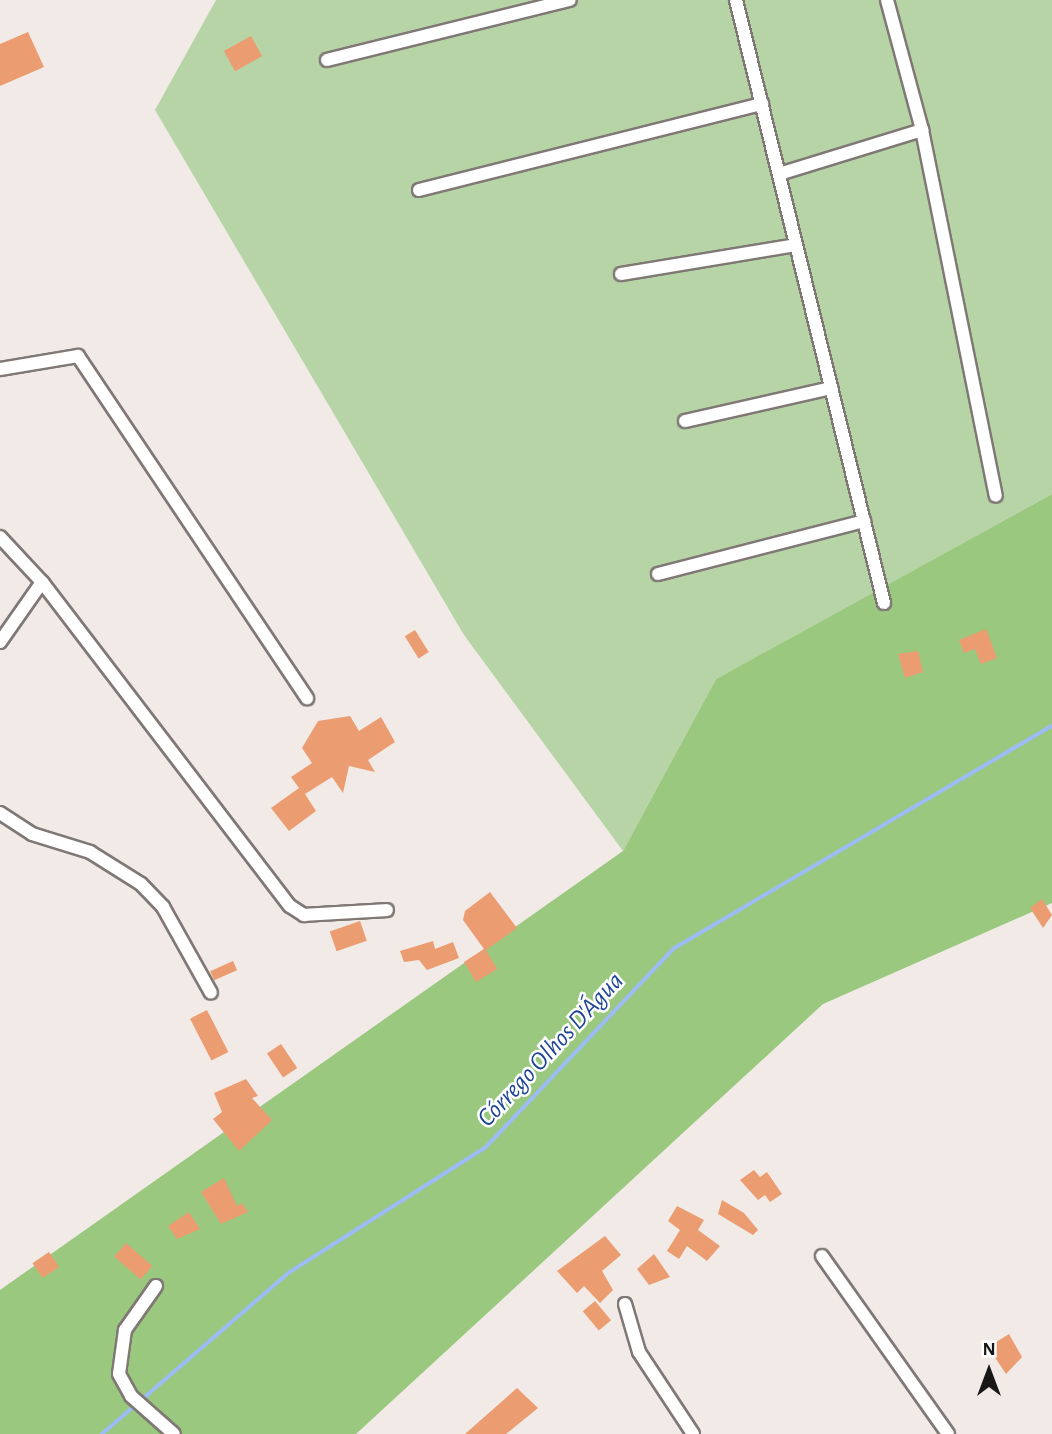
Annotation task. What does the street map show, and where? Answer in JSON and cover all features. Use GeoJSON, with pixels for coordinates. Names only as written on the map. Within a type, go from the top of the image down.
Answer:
{"type":"FeatureCollection","features":[{"type":"Feature","properties":{"kind":"street"},"geometry":{"type":"LineString","coordinates":[[327,60],[570,0]]}},
{"type":"Feature","properties":{"kind":"street"},"geometry":{"type":"LineString","coordinates":[[736,0],[884,603]]}},
{"type":"Feature","properties":{"kind":"street"},"geometry":{"type":"LineString","coordinates":[[887,0],[922,130],[996,496]]}},
{"type":"Feature","properties":{"kind":"street"},"geometry":{"type":"LineString","coordinates":[[419,190],[762,104]]}},
{"type":"Feature","properties":{"kind":"street"},"geometry":{"type":"LineString","coordinates":[[779,174],[922,130]]}},
{"type":"Feature","properties":{"kind":"street"},"geometry":{"type":"LineString","coordinates":[[621,274],[796,245]]}},
{"type":"Feature","properties":{"kind":"street"},"geometry":{"type":"LineString","coordinates":[[0,369],[78,356],[307,698]]}},
{"type":"Feature","properties":{"kind":"street"},"geometry":{"type":"LineString","coordinates":[[685,421],[831,388]]}},
{"type":"Feature","properties":{"kind":"street"},"geometry":{"type":"LineString","coordinates":[[658,575],[864,521]]}},
{"type":"Feature","properties":{"kind":"street"},"geometry":{"type":"LineString","coordinates":[[0,537],[42,582],[294,910],[312,916],[387,910]]}},
{"type":"Feature","properties":{"kind":"street"},"geometry":{"type":"LineString","coordinates":[[0,642],[42,582]]}},
{"type":"Feature","properties":{"kind":"street"},"geometry":{"type":"LineString","coordinates":[[0,813],[32,834],[90,852],[141,884],[163,907],[211,993]]}},
{"type":"Feature","properties":{"kind":"street"},"geometry":{"type":"LineString","coordinates":[[822,1256],[948,1434]]}},
{"type":"Feature","properties":{"kind":"street"},"geometry":{"type":"LineString","coordinates":[[156,1286],[124,1330],[119,1374],[131,1396],[174,1434]]}},
{"type":"Feature","properties":{"kind":"street"},"geometry":{"type":"LineString","coordinates":[[625,1304],[639,1352],[693,1434]]}},
{"type":"Feature","properties":{"kind":"green space"},"geometry":{"type":"Polygon","coordinates":[[[216,0],[1052,0],[1052,494],[716,679],[623,851],[464,635],[155,110],[216,0]]]}},
{"type":"Feature","properties":{"kind":"green space"},"geometry":{"type":"Polygon","coordinates":[[[1052,494],[1052,903],[823,1004],[356,1434],[0,1434],[0,1290],[623,851],[716,679],[1052,494]]]}},
{"type":"Feature","properties":{"kind":"building"},"geometry":{"type":"Polygon","coordinates":[[[28,32],[44,67],[0,86],[0,44],[28,32]]]}},
{"type":"Feature","properties":{"kind":"building"},"geometry":{"type":"Polygon","coordinates":[[[251,36],[262,56],[235,71],[224,51],[251,36]]]}},
{"type":"Feature","properties":{"kind":"building"},"geometry":{"type":"Polygon","coordinates":[[[986,629],[997,658],[981,664],[975,649],[964,653],[959,640],[986,629]]]}},
{"type":"Feature","properties":{"kind":"building"},"geometry":{"type":"Polygon","coordinates":[[[415,630],[429,652],[419,658],[405,636],[415,630]]]}},
{"type":"Feature","properties":{"kind":"building"},"geometry":{"type":"Polygon","coordinates":[[[918,651],[923,672],[905,678],[898,654],[918,651]]]}},
{"type":"Feature","properties":{"kind":"building"},"geometry":{"type":"Polygon","coordinates":[[[350,716],[359,731],[381,717],[395,742],[368,760],[375,772],[349,766],[343,793],[332,777],[305,794],[316,811],[289,831],[271,808],[299,788],[291,777],[312,763],[302,748],[318,721],[350,716]]]}},
{"type":"Feature","properties":{"kind":"building"},"geometry":{"type":"Polygon","coordinates":[[[490,892],[517,928],[486,950],[497,969],[476,982],[464,962],[484,949],[463,920],[465,911],[490,892]]]}},
{"type":"Feature","properties":{"kind":"building"},"geometry":{"type":"Polygon","coordinates":[[[1042,899],[1052,915],[1043,928],[1030,908],[1042,899]]]}},
{"type":"Feature","properties":{"kind":"building"},"geometry":{"type":"Polygon","coordinates":[[[360,921],[367,941],[337,951],[330,931],[360,921]]]}},
{"type":"Feature","properties":{"kind":"building"},"geometry":{"type":"Polygon","coordinates":[[[433,941],[435,949],[453,942],[459,958],[427,970],[419,960],[404,962],[400,951],[433,941]]]}},
{"type":"Feature","properties":{"kind":"building"},"geometry":{"type":"Polygon","coordinates":[[[233,961],[237,970],[214,980],[210,971],[233,961]]]}},
{"type":"Feature","properties":{"kind":"building"},"geometry":{"type":"Polygon","coordinates":[[[207,1010],[228,1052],[211,1061],[190,1019],[207,1010]]]}},
{"type":"Feature","properties":{"kind":"building"},"geometry":{"type":"Polygon","coordinates":[[[281,1044],[297,1068],[283,1078],[267,1054],[281,1044]]]}},
{"type":"Feature","properties":{"kind":"building"},"geometry":{"type":"Polygon","coordinates":[[[246,1079],[258,1096],[252,1098],[272,1120],[239,1151],[213,1119],[222,1112],[214,1093],[246,1079]]]}},
{"type":"Feature","properties":{"kind":"building"},"geometry":{"type":"Polygon","coordinates":[[[754,1170],[760,1177],[767,1172],[782,1194],[770,1202],[765,1195],[758,1200],[740,1180],[754,1170]]]}},
{"type":"Feature","properties":{"kind":"building"},"geometry":{"type":"Polygon","coordinates":[[[224,1178],[237,1206],[242,1203],[248,1212],[221,1224],[201,1192],[224,1178]]]}},
{"type":"Feature","properties":{"kind":"building"},"geometry":{"type":"Polygon","coordinates":[[[722,1200],[744,1213],[758,1230],[753,1235],[718,1214],[722,1200]]]}},
{"type":"Feature","properties":{"kind":"building"},"geometry":{"type":"Polygon","coordinates":[[[677,1206],[704,1220],[698,1230],[720,1246],[707,1261],[687,1246],[679,1259],[667,1251],[680,1230],[668,1221],[677,1206]]]}},
{"type":"Feature","properties":{"kind":"building"},"geometry":{"type":"Polygon","coordinates":[[[189,1212],[200,1229],[177,1239],[168,1226],[189,1212]]]}},
{"type":"Feature","properties":{"kind":"building"},"geometry":{"type":"Polygon","coordinates":[[[605,1236],[621,1255],[602,1271],[613,1290],[600,1303],[584,1286],[577,1293],[557,1271],[605,1236]]]}},
{"type":"Feature","properties":{"kind":"building"},"geometry":{"type":"Polygon","coordinates":[[[126,1243],[152,1266],[141,1280],[114,1257],[126,1243]]]}},
{"type":"Feature","properties":{"kind":"building"},"geometry":{"type":"Polygon","coordinates":[[[49,1252],[59,1267],[42,1278],[32,1263],[49,1252]]]}},
{"type":"Feature","properties":{"kind":"building"},"geometry":{"type":"Polygon","coordinates":[[[654,1254],[670,1277],[649,1285],[637,1269],[654,1254]]]}},
{"type":"Feature","properties":{"kind":"building"},"geometry":{"type":"Polygon","coordinates":[[[595,1301],[611,1320],[599,1330],[583,1311],[595,1301]]]}},
{"type":"Feature","properties":{"kind":"building"},"geometry":{"type":"Polygon","coordinates":[[[1009,1334],[1022,1357],[1006,1374],[988,1347],[1009,1334]]]}},
{"type":"Feature","properties":{"kind":"building"},"geometry":{"type":"Polygon","coordinates":[[[517,1388],[538,1408],[506,1434],[465,1434],[517,1388]]]}},
{"type":"Feature","properties":{"kind":"waterway","name":"Córrego Olhos D'Água"},"geometry":{"type":"LineString","coordinates":[[102,1434],[290,1272],[486,1147],[673,949],[1052,726]]}}]}
